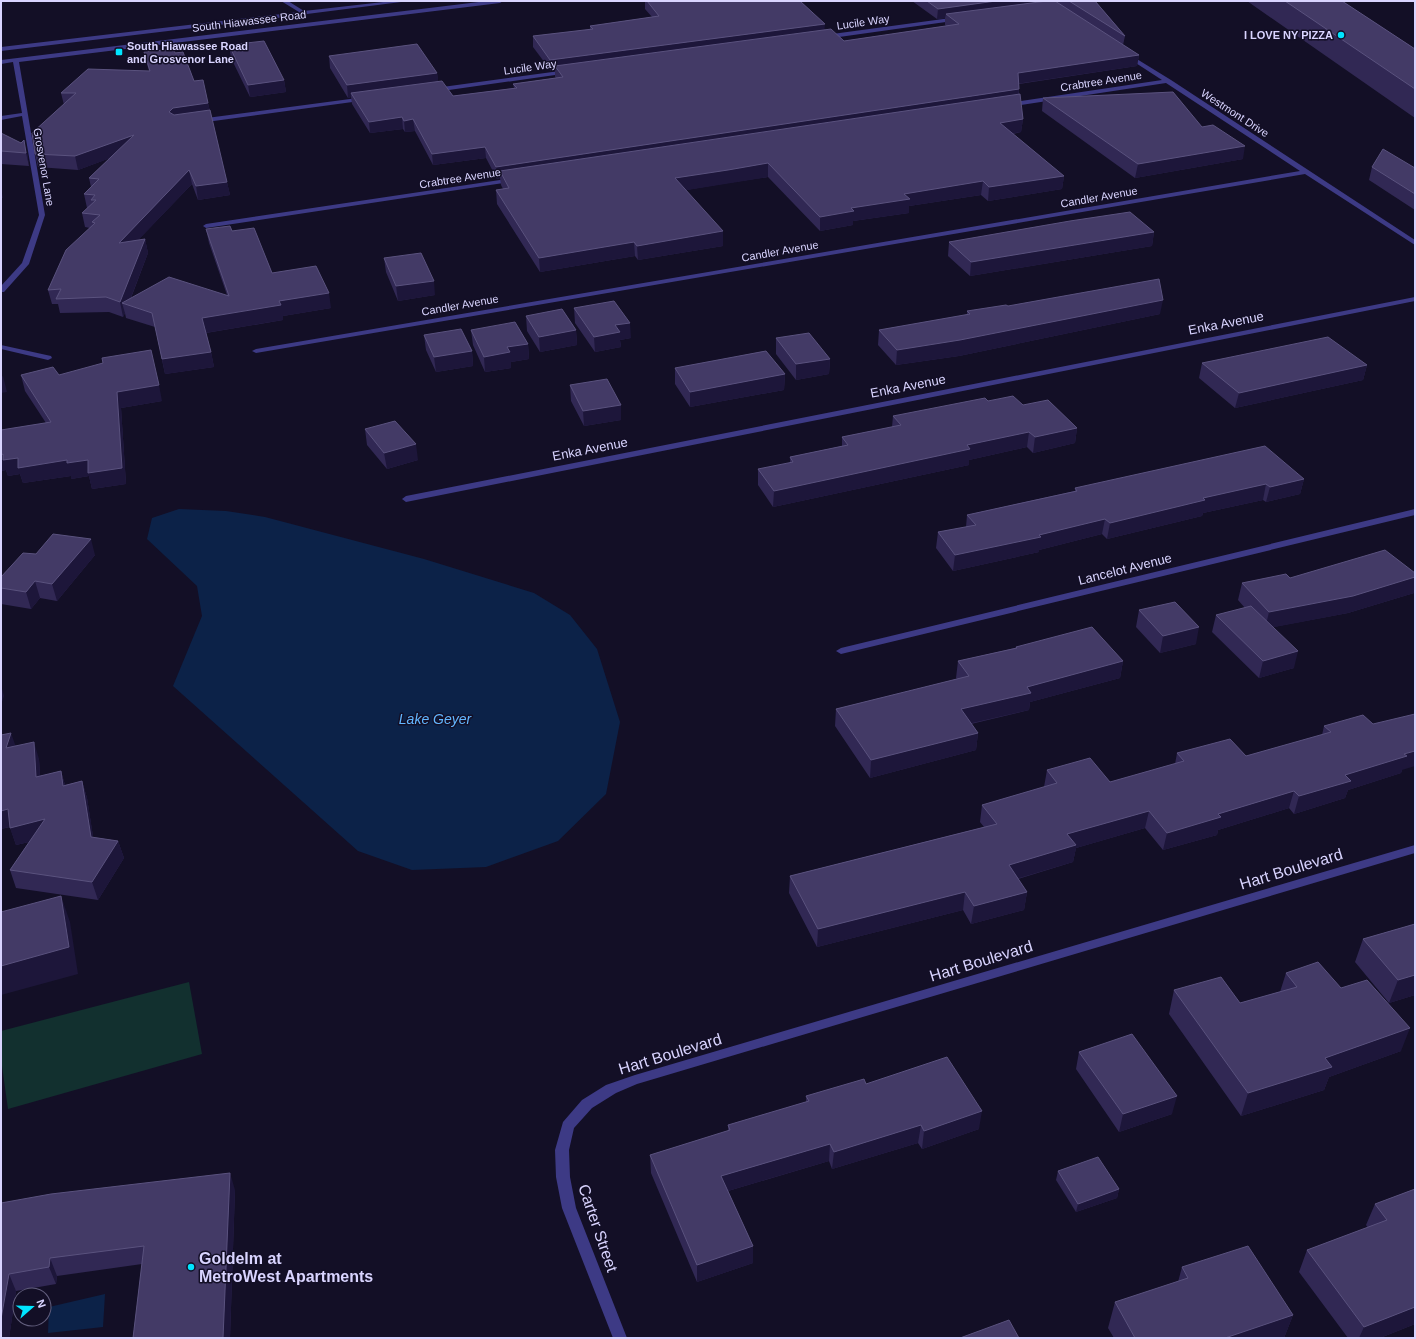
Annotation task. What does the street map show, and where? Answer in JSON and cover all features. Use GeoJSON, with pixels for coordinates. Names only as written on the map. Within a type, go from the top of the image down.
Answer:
{"type":"FeatureCollection","features":[{"type":"Feature","properties":{"kind":"street"},"geometry":{"type":"LineString","coordinates":[[284,1],[304,13],[310,24]]}},
{"type":"Feature","properties":{"kind":"street","name":"South Hiawassee Road"},"geometry":{"type":"LineString","coordinates":[[1,49],[406,1]]}},
{"type":"Feature","properties":{"kind":"street","name":"South Hiawassee Road"},"geometry":{"type":"LineString","coordinates":[[1,62],[500,1]]}},
{"type":"Feature","properties":{"kind":"street","name":"Lucile Way"},"geometry":{"type":"LineString","coordinates":[[816,38],[966,18]]}},
{"type":"Feature","properties":{"kind":"street","name":"Westmont Drive"},"geometry":{"type":"LineString","coordinates":[[1124,52],[1415,243]]}},
{"type":"Feature","properties":{"kind":"street","name":"Grosvenor Lane"},"geometry":{"type":"LineString","coordinates":[[1,290],[24,264],[42,215],[16,60]]}},
{"type":"Feature","properties":{"kind":"street","name":"Lucile Way"},"geometry":{"type":"LineString","coordinates":[[428,90],[571,71]]}},
{"type":"Feature","properties":{"kind":"street","name":"Crabtree Avenue"},"geometry":{"type":"LineString","coordinates":[[1003,106],[1168,81]]}},
{"type":"Feature","properties":{"kind":"street"},"geometry":{"type":"LineString","coordinates":[[191,122],[373,98]]}},
{"type":"Feature","properties":{"kind":"street"},"geometry":{"type":"LineString","coordinates":[[1,118],[24,114]]}},
{"type":"Feature","properties":{"kind":"street","name":"Candler Avenue"},"geometry":{"type":"LineString","coordinates":[[256,351],[1307,172]]}},
{"type":"Feature","properties":{"kind":"street","name":"Crabtree Avenue"},"geometry":{"type":"LineString","coordinates":[[206,226],[522,179]]}},
{"type":"Feature","properties":{"kind":"street","name":"Enka Avenue"},"geometry":{"type":"LineString","coordinates":[[406,499],[1415,299]]}},
{"type":"Feature","properties":{"kind":"street"},"geometry":{"type":"LineString","coordinates":[[1,347],[48,358]]}},
{"type":"Feature","properties":{"kind":"street","name":"Lancelot Avenue"},"geometry":{"type":"LineString","coordinates":[[841,651],[1415,512]]}},
{"type":"Feature","properties":{"kind":"street","name":"Hart Boulevard"},"geometry":{"type":"LineString","coordinates":[[568,1126],[587,1104],[611,1089],[636,1080],[1415,849]]}},
{"type":"Feature","properties":{"kind":"street","name":"Carter Street"},"geometry":{"type":"LineString","coordinates":[[568,1126],[562,1150],[563,1177],[569,1208],[620,1338]]}},
{"type":"Feature","properties":{"kind":"green space"},"geometry":{"type":"Polygon","coordinates":[[[189,982],[202,1054],[8,1109],[1,1059],[1,1031],[189,982]]]}},
{"type":"Feature","properties":{"kind":"water","name":"Lake Geyer"},"geometry":{"type":"Polygon","coordinates":[[[179,509],[226,511],[265,517],[424,559],[534,593],[570,615],[597,649],[620,722],[606,794],[558,841],[486,867],[412,870],[358,851],[173,686],[202,616],[197,586],[147,539],[152,518],[179,509]]]}},
{"type":"Feature","properties":{"kind":"water"},"geometry":{"type":"Polygon","coordinates":[[[105,1294],[103,1327],[48,1333],[48,1327],[52,1327],[52,1306],[105,1294]]]}},
{"type":"Feature","properties":{"kind":"building"},"geometry":{"type":"Polygon","coordinates":[[[647,1],[800,1],[825,24],[550,60],[533,36],[593,29],[590,26],[659,16],[647,1]]]}},
{"type":"Feature","properties":{"kind":"building"},"geometry":{"type":"Polygon","coordinates":[[[927,1],[996,1],[938,9],[927,1]]]}},
{"type":"Feature","properties":{"kind":"building"},"geometry":{"type":"Polygon","coordinates":[[[1055,1],[1139,55],[1018,73],[1019,89],[496,167],[485,147],[432,154],[413,119],[404,121],[402,117],[369,122],[351,93],[442,81],[453,96],[517,88],[513,84],[563,77],[555,66],[831,29],[844,41],[959,24],[946,14],[1055,1]]]}},
{"type":"Feature","properties":{"kind":"building"},"geometry":{"type":"Polygon","coordinates":[[[1069,1],[1095,1],[1125,36],[1069,1]]]}},
{"type":"Feature","properties":{"kind":"building"},"geometry":{"type":"Polygon","coordinates":[[[1285,1],[1342,1],[1415,49],[1415,89],[1285,1]]]}},
{"type":"Feature","properties":{"kind":"building"},"geometry":{"type":"Polygon","coordinates":[[[264,41],[284,80],[248,85],[229,45],[264,41]]]}},
{"type":"Feature","properties":{"kind":"building"},"geometry":{"type":"Polygon","coordinates":[[[417,44],[437,73],[347,85],[329,56],[417,44]]]}},
{"type":"Feature","properties":{"kind":"building"},"geometry":{"type":"Polygon","coordinates":[[[174,49],[175,53],[183,52],[194,81],[203,80],[208,103],[173,108],[169,112],[174,115],[210,110],[227,182],[196,186],[189,170],[119,243],[145,239],[120,302],[106,297],[56,299],[61,289],[48,290],[66,250],[95,223],[92,222],[100,215],[82,213],[96,200],[91,200],[95,195],[84,194],[99,179],[89,178],[134,135],[75,156],[35,154],[32,133],[76,93],[61,93],[88,69],[150,71],[144,52],[174,49]]]}},
{"type":"Feature","properties":{"kind":"building"},"geometry":{"type":"Polygon","coordinates":[[[1173,92],[1202,127],[1213,125],[1245,146],[1138,164],[1043,98],[1173,92]]]}},
{"type":"Feature","properties":{"kind":"building"},"geometry":{"type":"Polygon","coordinates":[[[1020,94],[1023,119],[1000,123],[1064,176],[989,187],[983,181],[904,194],[910,199],[851,208],[854,211],[820,217],[768,163],[675,178],[723,231],[637,246],[634,242],[539,258],[496,190],[509,188],[500,171],[1020,94]]]}},
{"type":"Feature","properties":{"kind":"building"},"geometry":{"type":"Polygon","coordinates":[[[1,133],[21,143],[24,140],[26,153],[1,151],[1,133]]]}},
{"type":"Feature","properties":{"kind":"building"},"geometry":{"type":"Polygon","coordinates":[[[1383,149],[1415,168],[1415,194],[1372,167],[1383,149]]]}},
{"type":"Feature","properties":{"kind":"building"},"geometry":{"type":"Polygon","coordinates":[[[1130,212],[1154,232],[971,262],[949,242],[1070,221],[1130,212]]]}},
{"type":"Feature","properties":{"kind":"building"},"geometry":{"type":"Polygon","coordinates":[[[230,226],[232,231],[254,228],[272,273],[316,266],[329,293],[279,301],[281,305],[202,318],[211,352],[162,359],[152,313],[122,303],[169,277],[229,296],[206,229],[230,226]]]}},
{"type":"Feature","properties":{"kind":"building"},"geometry":{"type":"Polygon","coordinates":[[[421,253],[434,281],[396,286],[384,258],[421,253]]]}},
{"type":"Feature","properties":{"kind":"building"},"geometry":{"type":"Polygon","coordinates":[[[1159,279],[1163,300],[960,340],[897,350],[879,330],[970,314],[967,311],[1006,305],[1008,306],[1159,279]]]}},
{"type":"Feature","properties":{"kind":"building"},"geometry":{"type":"Polygon","coordinates":[[[614,301],[630,323],[615,325],[620,332],[594,337],[574,308],[614,301]]]}},
{"type":"Feature","properties":{"kind":"building"},"geometry":{"type":"Polygon","coordinates":[[[562,309],[576,330],[539,337],[526,316],[562,309]]]}},
{"type":"Feature","properties":{"kind":"building"},"geometry":{"type":"Polygon","coordinates":[[[515,322],[528,344],[507,347],[510,352],[484,357],[471,330],[515,322]]]}},
{"type":"Feature","properties":{"kind":"building"},"geometry":{"type":"Polygon","coordinates":[[[461,329],[472,351],[434,357],[424,335],[461,329]]]}},
{"type":"Feature","properties":{"kind":"building"},"geometry":{"type":"Polygon","coordinates":[[[809,333],[830,359],[796,364],[776,338],[809,333]]]}},
{"type":"Feature","properties":{"kind":"building"},"geometry":{"type":"Polygon","coordinates":[[[1328,337],[1367,365],[1239,393],[1202,363],[1328,337]]]}},
{"type":"Feature","properties":{"kind":"building"},"geometry":{"type":"Polygon","coordinates":[[[151,350],[159,385],[117,392],[122,468],[88,473],[88,460],[67,463],[67,460],[18,468],[18,458],[3,460],[3,454],[1,455],[1,430],[51,422],[21,375],[53,367],[59,375],[103,363],[102,358],[151,350]]]}},
{"type":"Feature","properties":{"kind":"building"},"geometry":{"type":"Polygon","coordinates":[[[766,351],[785,374],[690,392],[675,368],[766,351]]]}},
{"type":"Feature","properties":{"kind":"building"},"geometry":{"type":"Polygon","coordinates":[[[607,379],[621,405],[583,411],[570,385],[607,379]]]}},
{"type":"Feature","properties":{"kind":"building"},"geometry":{"type":"Polygon","coordinates":[[[1013,396],[1023,405],[1048,400],[1077,428],[1035,437],[1029,432],[967,445],[970,449],[774,491],[758,469],[793,462],[790,457],[848,445],[842,437],[901,425],[893,416],[985,398],[988,401],[1013,396]]]}},
{"type":"Feature","properties":{"kind":"building"},"geometry":{"type":"Polygon","coordinates":[[[395,421],[416,444],[384,453],[365,429],[395,421]]]}},
{"type":"Feature","properties":{"kind":"building"},"geometry":{"type":"Polygon","coordinates":[[[1265,446],[1304,479],[1270,487],[1266,484],[1203,498],[1205,500],[1110,523],[1105,519],[1039,535],[1041,537],[955,555],[938,532],[976,525],[967,515],[1077,491],[1075,488],[1265,446]]]}},
{"type":"Feature","properties":{"kind":"building"},"geometry":{"type":"Polygon","coordinates":[[[53,534],[91,539],[52,584],[35,581],[26,592],[1,588],[1,577],[23,553],[36,554],[53,534]]]}},
{"type":"Feature","properties":{"kind":"building"},"geometry":{"type":"Polygon","coordinates":[[[1385,550],[1415,573],[1415,577],[1353,596],[1269,612],[1242,583],[1286,574],[1290,578],[1385,550]]]}},
{"type":"Feature","properties":{"kind":"building"},"geometry":{"type":"Polygon","coordinates":[[[1175,602],[1199,627],[1163,636],[1139,610],[1175,602]]]}},
{"type":"Feature","properties":{"kind":"building"},"geometry":{"type":"Polygon","coordinates":[[[1251,606],[1298,651],[1263,661],[1216,615],[1251,606]]]}},
{"type":"Feature","properties":{"kind":"building"},"geometry":{"type":"Polygon","coordinates":[[[1092,627],[1123,661],[1027,687],[1031,693],[961,709],[978,733],[871,760],[836,709],[969,676],[958,661],[1017,648],[1016,647],[1092,627]]]}},
{"type":"Feature","properties":{"kind":"building"},"geometry":{"type":"Polygon","coordinates":[[[1415,714],[1415,751],[1404,754],[1407,756],[1345,775],[1351,781],[1299,796],[1294,791],[1218,814],[1221,817],[1167,833],[1149,811],[1067,834],[1076,845],[1009,865],[1027,892],[974,906],[965,892],[818,929],[790,876],[997,824],[982,805],[1057,783],[1047,770],[1090,758],[1110,782],[1184,761],[1177,753],[1230,739],[1246,756],[1331,732],[1324,726],[1363,715],[1373,724],[1415,714]]]}},
{"type":"Feature","properties":{"kind":"building"},"geometry":{"type":"Polygon","coordinates":[[[11,733],[6,748],[34,742],[36,777],[61,771],[63,786],[82,781],[91,837],[118,841],[92,882],[10,870],[45,819],[10,828],[8,809],[1,811],[1,735],[11,733]]]}},
{"type":"Feature","properties":{"kind":"building"},"geometry":{"type":"Polygon","coordinates":[[[61,896],[69,947],[1,966],[1,912],[61,896]]]}},
{"type":"Feature","properties":{"kind":"building"},"geometry":{"type":"Polygon","coordinates":[[[1415,924],[1415,975],[1398,980],[1363,939],[1415,924]]]}},
{"type":"Feature","properties":{"kind":"building"},"geometry":{"type":"Polygon","coordinates":[[[1318,962],[1341,988],[1367,980],[1410,1028],[1325,1058],[1332,1067],[1248,1093],[1174,990],[1221,977],[1240,1003],[1297,987],[1286,973],[1318,962]]]}},
{"type":"Feature","properties":{"kind":"building"},"geometry":{"type":"Polygon","coordinates":[[[1132,1034],[1177,1096],[1123,1114],[1079,1052],[1132,1034]]]}},
{"type":"Feature","properties":{"kind":"building"},"geometry":{"type":"Polygon","coordinates":[[[947,1057],[982,1111],[924,1131],[921,1125],[834,1152],[830,1144],[721,1176],[753,1246],[697,1265],[650,1155],[730,1130],[728,1125],[809,1101],[806,1096],[864,1079],[866,1084],[947,1057]]]}},
{"type":"Feature","properties":{"kind":"building"},"geometry":{"type":"Polygon","coordinates":[[[1098,1157],[1119,1189],[1078,1204],[1058,1171],[1098,1157]]]}},
{"type":"Feature","properties":{"kind":"building"},"geometry":{"type":"Polygon","coordinates":[[[230,1173],[223,1338],[133,1338],[144,1246],[50,1258],[49,1267],[9,1274],[1,1319],[1,1203],[51,1194],[230,1173]]]}},
{"type":"Feature","properties":{"kind":"building"},"geometry":{"type":"Polygon","coordinates":[[[1415,1189],[1415,1307],[1364,1327],[1307,1250],[1387,1220],[1375,1204],[1415,1189]]]}},
{"type":"Feature","properties":{"kind":"building"},"geometry":{"type":"Polygon","coordinates":[[[1248,1246],[1293,1315],[1225,1338],[1135,1338],[1115,1302],[1188,1278],[1182,1267],[1248,1246]]]}},
{"type":"Feature","properties":{"kind":"building"},"geometry":{"type":"Polygon","coordinates":[[[1009,1320],[1019,1338],[960,1338],[1009,1320]]]}},
{"type":"Feature","properties":{"kind":"place","name":"I LOVE NY PIZZA"},"geometry":{"type":"Point","coordinates":[1341,35]}},
{"type":"Feature","properties":{"kind":"place","name":"South Hiawassee Road and Grosvenor Lane"},"geometry":{"type":"Point","coordinates":[119,52]}},
{"type":"Feature","properties":{"kind":"place","name":"Goldelm at MetroWest Apartments"},"geometry":{"type":"Point","coordinates":[191,1267]}}]}
